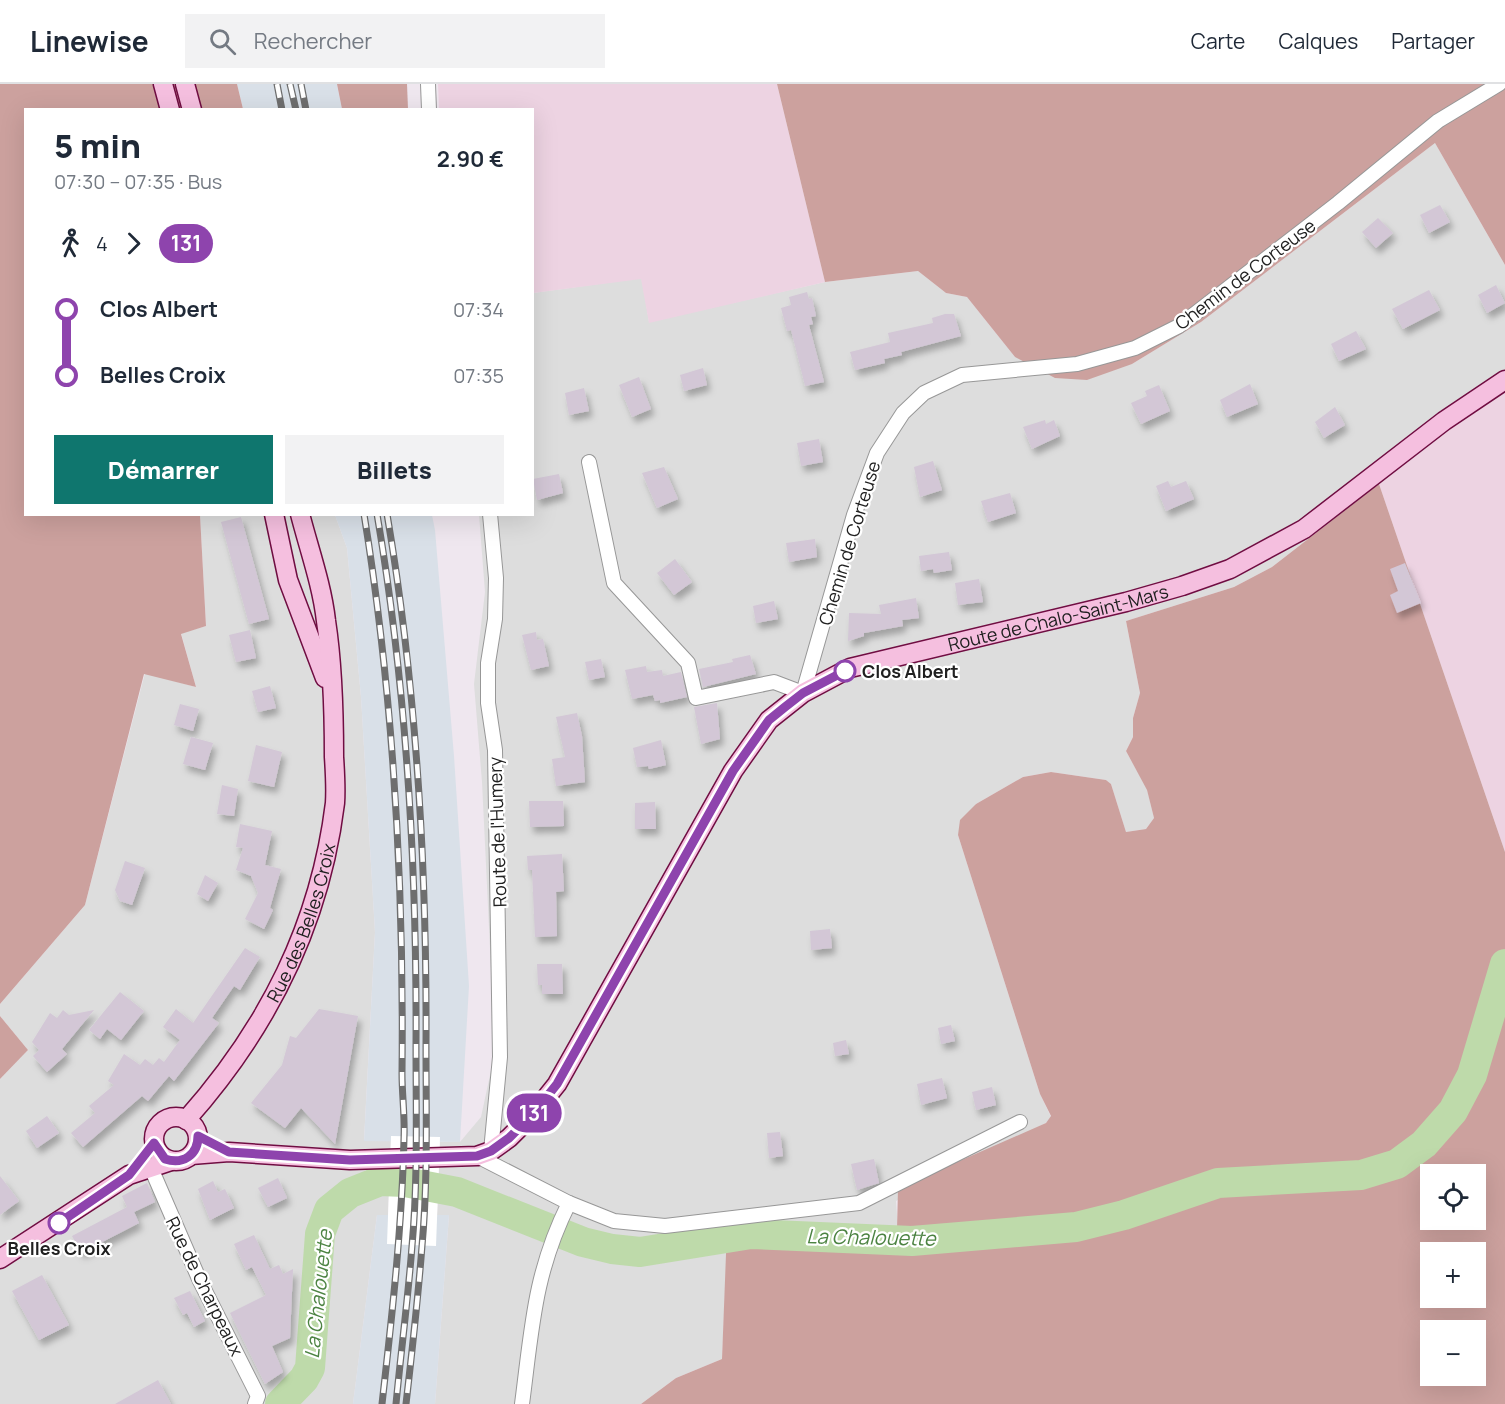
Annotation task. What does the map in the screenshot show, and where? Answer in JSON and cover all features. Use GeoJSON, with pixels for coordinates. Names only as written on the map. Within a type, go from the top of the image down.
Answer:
{"type":"FeatureCollection","features":[{"type":"Feature","properties":{"kind":"main road"},"geometry":{"type":"LineString","coordinates":[[163,84],[169,108]]}},
{"type":"Feature","properties":{"kind":"main road"},"geometry":{"type":"LineString","coordinates":[[185,84],[191,108]]}},
{"type":"Feature","properties":{"kind":"main road","name":"Route de Chalo-Saint-Mars"},"geometry":{"type":"LineString","coordinates":[[484,1154],[533,1114],[557,1084],[733,771],[769,720],[803,693],[850,668],[1126,602],[1230,569],[1304,529],[1444,421],[1505,380]]}},
{"type":"Feature","properties":{"kind":"main road","name":"Rue des Belles Croix"},"geometry":{"type":"LineString","coordinates":[[274,516],[288,580],[332,696]]}},
{"type":"Feature","properties":{"kind":"main road","name":"Rue des Belles Croix"},"geometry":{"type":"LineString","coordinates":[[186,1120],[243,1049],[275,998],[303,937],[326,854],[335,801],[332,696],[326,620],[300,516]]}},
{"type":"Feature","properties":{"kind":"main road"},"geometry":{"type":"LineString","coordinates":[[305,628],[326,620]]}},
{"type":"Feature","properties":{"kind":"main road"},"geometry":{"type":"LineString","coordinates":[[129,1175],[154,1143],[156,1129],[173,1117],[186,1120],[196,1130],[198,1143],[191,1155]]}},
{"type":"Feature","properties":{"kind":"main road"},"geometry":{"type":"LineString","coordinates":[[198,1136],[229,1152]]}},
{"type":"Feature","properties":{"kind":"main road"},"geometry":{"type":"LineString","coordinates":[[154,1143],[160,1155],[171,1161]]}},
{"type":"Feature","properties":{"kind":"main road"},"geometry":{"type":"LineString","coordinates":[[0,1259],[129,1175],[191,1155],[229,1152],[350,1160],[484,1154]]}},
{"type":"Feature","properties":{"kind":"street"},"geometry":{"type":"LineString","coordinates":[[428,84],[429,108]]}},
{"type":"Feature","properties":{"kind":"street","name":"Chemin de Corteuse"},"geometry":{"type":"LineString","coordinates":[[803,693],[854,515],[877,453],[903,413],[924,393],[962,375],[1077,364],[1135,348],[1179,326],[1338,203],[1438,121],[1499,84]]}},
{"type":"Feature","properties":{"kind":"street"},"geometry":{"type":"LineString","coordinates":[[589,462],[614,583],[688,663],[696,698],[774,682],[803,693]]}},
{"type":"Feature","properties":{"kind":"street","name":"Route de l'Humery"},"geometry":{"type":"LineString","coordinates":[[484,1154],[500,1045],[495,761],[488,703],[488,663],[495,620],[496,578],[490,516]]}},
{"type":"Feature","properties":{"kind":"street"},"geometry":{"type":"LineString","coordinates":[[484,1154],[569,1203],[614,1221],[665,1226],[859,1203],[1020,1122]]}},
{"type":"Feature","properties":{"kind":"street","name":"Rue de Charpeaux"},"geometry":{"type":"LineString","coordinates":[[151,1168],[200,1281],[258,1396],[255,1404]]}},
{"type":"Feature","properties":{"kind":"street"},"geometry":{"type":"LineString","coordinates":[[522,1404],[532,1311],[540,1275],[559,1223],[569,1203]]}},
{"type":"Feature","properties":{"kind":"shaded area"},"geometry":{"type":"Polygon","coordinates":[[[0,84],[237,84],[243,108],[24,108],[24,516],[200,516],[206,626],[181,634],[196,687],[144,674],[85,905],[0,1004],[0,84]]]}},
{"type":"Feature","properties":{"kind":"shaded area"},"geometry":{"type":"Polygon","coordinates":[[[237,84],[337,84],[342,108],[243,108],[237,84]]]}},
{"type":"Feature","properties":{"kind":"shaded area"},"geometry":{"type":"Polygon","coordinates":[[[337,84],[407,84],[408,108],[342,108],[337,84]]]}},
{"type":"Feature","properties":{"kind":"shaded area"},"geometry":{"type":"Polygon","coordinates":[[[438,84],[777,84],[825,282],[649,323],[641,279],[534,293],[534,108],[439,108],[438,84]]]}},
{"type":"Feature","properties":{"kind":"shaded area"},"geometry":{"type":"Polygon","coordinates":[[[777,84],[1505,84],[1505,265],[1435,143],[1201,322],[1132,364],[1087,380],[1055,378],[1015,357],[967,297],[946,293],[918,271],[825,282],[777,84]]]}},
{"type":"Feature","properties":{"kind":"shaded area"},"geometry":{"type":"Polygon","coordinates":[[[1435,143],[1505,265],[1505,387],[1272,567],[1234,587],[1126,621],[1140,693],[1133,718],[1133,737],[1126,751],[1147,789],[1154,818],[1146,829],[1126,832],[1111,784],[1106,780],[1051,772],[1023,777],[976,804],[958,835],[1040,1094],[1051,1117],[1046,1123],[896,1201],[898,1229],[788,1225],[728,1228],[722,1359],[676,1378],[641,1404],[435,1404],[449,1215],[437,1215],[440,1142],[460,1142],[481,1117],[495,1052],[482,782],[474,684],[485,592],[479,516],[534,516],[534,293],[642,278],[649,322],[825,282],[918,271],[946,293],[967,297],[1015,357],[1132,364],[1201,322],[1435,143]]]}},
{"type":"Feature","properties":{"kind":"shaded area"},"geometry":{"type":"Polygon","coordinates":[[[1505,387],[1505,852],[1379,484],[1505,387]]]}},
{"type":"Feature","properties":{"kind":"shaded area"},"geometry":{"type":"Polygon","coordinates":[[[1379,484],[1505,852],[1505,1404],[641,1404],[676,1378],[722,1359],[727,1228],[788,1225],[897,1229],[898,1188],[1046,1123],[1051,1116],[1040,1094],[958,835],[960,820],[976,804],[1023,777],[1051,772],[1106,780],[1111,784],[1126,832],[1146,829],[1154,818],[1147,790],[1126,751],[1133,737],[1133,718],[1140,693],[1126,621],[1234,587],[1272,567],[1379,484]]]}},
{"type":"Feature","properties":{"kind":"shaded area"},"geometry":{"type":"Polygon","coordinates":[[[200,516],[335,516],[347,548],[361,697],[375,932],[364,1140],[391,1141],[388,1215],[377,1215],[353,1404],[0,1404],[0,1079],[28,1050],[0,1016],[0,1004],[85,905],[145,673],[196,687],[181,633],[206,626],[200,516]]]}},
{"type":"Feature","properties":{"kind":"shaded area"},"geometry":{"type":"Polygon","coordinates":[[[335,516],[432,516],[454,756],[469,986],[460,1142],[364,1141],[375,932],[361,697],[347,548],[335,516]]]}},
{"type":"Feature","properties":{"kind":"shaded area"},"geometry":{"type":"Polygon","coordinates":[[[0,1016],[28,1050],[0,1079],[0,1016]]]}},
{"type":"Feature","properties":{"kind":"shaded area"},"geometry":{"type":"Polygon","coordinates":[[[377,1215],[449,1215],[435,1404],[353,1404],[377,1215]]]}},
{"type":"Feature","properties":{"kind":"pier"},"geometry":{"type":"Polygon","coordinates":[[[391,1136],[440,1137],[436,1246],[387,1244],[391,1136]]]}},
{"type":"Feature","properties":{"kind":"building"},"geometry":{"type":"Polygon","coordinates":[[[1440,205],[1450,222],[1429,233],[1420,215],[1440,205]]]}},
{"type":"Feature","properties":{"kind":"building"},"geometry":{"type":"Polygon","coordinates":[[[1378,218],[1393,233],[1376,248],[1362,232],[1378,218]]]}},
{"type":"Feature","properties":{"kind":"building"},"geometry":{"type":"Polygon","coordinates":[[[1496,285],[1505,303],[1487,313],[1478,295],[1496,285]]]}},
{"type":"Feature","properties":{"kind":"building"},"geometry":{"type":"Polygon","coordinates":[[[1429,290],[1440,310],[1403,329],[1392,309],[1429,290]]]}},
{"type":"Feature","properties":{"kind":"building"},"geometry":{"type":"Polygon","coordinates":[[[807,292],[809,299],[812,298],[816,316],[811,317],[813,324],[809,325],[824,382],[805,386],[791,330],[787,331],[781,308],[791,305],[789,297],[807,292]]]}},
{"type":"Feature","properties":{"kind":"building"},"geometry":{"type":"Polygon","coordinates":[[[954,314],[961,336],[901,352],[902,355],[884,359],[885,363],[855,370],[850,352],[890,342],[888,333],[933,323],[932,318],[954,314]]]}},
{"type":"Feature","properties":{"kind":"building"},"geometry":{"type":"Polygon","coordinates":[[[1356,331],[1366,349],[1339,361],[1331,344],[1356,331]]]}},
{"type":"Feature","properties":{"kind":"building"},"geometry":{"type":"Polygon","coordinates":[[[703,368],[707,385],[684,391],[680,375],[703,368]]]}},
{"type":"Feature","properties":{"kind":"building"},"geometry":{"type":"Polygon","coordinates":[[[639,377],[651,409],[632,417],[619,385],[639,377]]]}},
{"type":"Feature","properties":{"kind":"building"},"geometry":{"type":"Polygon","coordinates":[[[1250,384],[1258,404],[1227,417],[1220,400],[1250,384]]]}},
{"type":"Feature","properties":{"kind":"building"},"geometry":{"type":"Polygon","coordinates":[[[1159,385],[1170,411],[1141,424],[1131,403],[1147,396],[1145,391],[1159,385]]]}},
{"type":"Feature","properties":{"kind":"building"},"geometry":{"type":"Polygon","coordinates":[[[584,388],[589,411],[569,415],[565,393],[584,388]]]}},
{"type":"Feature","properties":{"kind":"building"},"geometry":{"type":"Polygon","coordinates":[[[1335,407],[1345,425],[1324,438],[1315,422],[1335,407]]]}},
{"type":"Feature","properties":{"kind":"building"},"geometry":{"type":"Polygon","coordinates":[[[1045,420],[1046,424],[1054,420],[1060,436],[1032,449],[1023,427],[1045,420]]]}},
{"type":"Feature","properties":{"kind":"building"},"geometry":{"type":"Polygon","coordinates":[[[819,439],[823,462],[801,466],[797,443],[819,439]]]}},
{"type":"Feature","properties":{"kind":"building"},"geometry":{"type":"Polygon","coordinates":[[[933,461],[942,490],[920,497],[914,467],[933,461]]]}},
{"type":"Feature","properties":{"kind":"building"},"geometry":{"type":"Polygon","coordinates":[[[664,467],[678,499],[657,508],[642,473],[664,467]]]}},
{"type":"Feature","properties":{"kind":"building"},"geometry":{"type":"Polygon","coordinates":[[[559,474],[563,493],[537,500],[534,479],[559,474]]]}},
{"type":"Feature","properties":{"kind":"building"},"geometry":{"type":"Polygon","coordinates":[[[1168,481],[1171,487],[1186,481],[1194,499],[1166,511],[1156,486],[1168,481]]]}},
{"type":"Feature","properties":{"kind":"building"},"geometry":{"type":"Polygon","coordinates":[[[1010,493],[1016,513],[988,522],[981,501],[1010,493]]]}},
{"type":"Feature","properties":{"kind":"building"},"geometry":{"type":"Polygon","coordinates":[[[241,517],[269,619],[249,624],[221,522],[241,517]]]}},
{"type":"Feature","properties":{"kind":"building"},"geometry":{"type":"Polygon","coordinates":[[[815,539],[817,557],[789,562],[786,543],[815,539]]]}},
{"type":"Feature","properties":{"kind":"building"},"geometry":{"type":"Polygon","coordinates":[[[949,552],[952,570],[934,573],[933,569],[921,571],[919,556],[949,552]]]}},
{"type":"Feature","properties":{"kind":"building"},"geometry":{"type":"Polygon","coordinates":[[[675,559],[692,582],[674,595],[657,573],[675,559]]]}},
{"type":"Feature","properties":{"kind":"building"},"geometry":{"type":"Polygon","coordinates":[[[1405,563],[1421,603],[1397,613],[1390,595],[1398,591],[1390,569],[1405,563]]]}},
{"type":"Feature","properties":{"kind":"building"},"geometry":{"type":"Polygon","coordinates":[[[979,579],[983,602],[958,605],[955,583],[979,579]]]}},
{"type":"Feature","properties":{"kind":"building"},"geometry":{"type":"Polygon","coordinates":[[[916,598],[919,618],[902,620],[903,626],[864,633],[864,636],[848,641],[849,613],[881,614],[879,605],[916,598]]]}},
{"type":"Feature","properties":{"kind":"building"},"geometry":{"type":"Polygon","coordinates":[[[774,601],[778,619],[756,623],[753,606],[774,601]]]}},
{"type":"Feature","properties":{"kind":"building"},"geometry":{"type":"Polygon","coordinates":[[[250,630],[256,658],[236,662],[229,635],[250,630]]]}},
{"type":"Feature","properties":{"kind":"building"},"geometry":{"type":"Polygon","coordinates":[[[536,632],[537,640],[543,639],[549,666],[531,670],[522,635],[536,632]]]}},
{"type":"Feature","properties":{"kind":"building"},"geometry":{"type":"Polygon","coordinates":[[[750,655],[756,674],[703,687],[699,669],[733,662],[732,659],[750,655]]]}},
{"type":"Feature","properties":{"kind":"building"},"geometry":{"type":"Polygon","coordinates":[[[601,659],[605,677],[589,680],[585,662],[601,659]]]}},
{"type":"Feature","properties":{"kind":"building"},"geometry":{"type":"Polygon","coordinates":[[[646,666],[647,672],[662,670],[663,676],[681,672],[687,697],[660,703],[660,700],[655,701],[653,695],[632,699],[625,670],[646,666]]]}},
{"type":"Feature","properties":{"kind":"building"},"geometry":{"type":"Polygon","coordinates":[[[270,686],[276,708],[258,712],[252,691],[270,686]]]}},
{"type":"Feature","properties":{"kind":"building"},"geometry":{"type":"Polygon","coordinates":[[[717,703],[720,739],[701,744],[694,707],[717,703]]]}},
{"type":"Feature","properties":{"kind":"building"},"geometry":{"type":"Polygon","coordinates":[[[180,704],[199,709],[193,731],[174,725],[180,704]]]}},
{"type":"Feature","properties":{"kind":"building"},"geometry":{"type":"Polygon","coordinates":[[[577,713],[582,736],[585,782],[556,786],[552,759],[565,757],[556,717],[577,713]]]}},
{"type":"Feature","properties":{"kind":"building"},"geometry":{"type":"Polygon","coordinates":[[[191,737],[213,743],[205,770],[183,764],[191,737]]]}},
{"type":"Feature","properties":{"kind":"building"},"geometry":{"type":"Polygon","coordinates":[[[661,740],[666,765],[649,769],[648,766],[637,767],[633,748],[661,740]]]}},
{"type":"Feature","properties":{"kind":"building"},"geometry":{"type":"Polygon","coordinates":[[[256,745],[282,752],[274,787],[248,781],[256,745]]]}},
{"type":"Feature","properties":{"kind":"building"},"geometry":{"type":"Polygon","coordinates":[[[222,785],[238,789],[234,816],[217,814],[222,785]]]}},
{"type":"Feature","properties":{"kind":"building"},"geometry":{"type":"Polygon","coordinates":[[[529,801],[563,801],[564,826],[530,827],[529,801]]]}},
{"type":"Feature","properties":{"kind":"building"},"geometry":{"type":"Polygon","coordinates":[[[655,802],[656,829],[635,829],[635,803],[655,802]]]}},
{"type":"Feature","properties":{"kind":"building"},"geometry":{"type":"Polygon","coordinates":[[[240,824],[272,831],[265,865],[281,869],[270,908],[273,910],[264,929],[245,919],[258,893],[251,876],[236,870],[243,848],[236,847],[240,824]]]}},
{"type":"Feature","properties":{"kind":"building"},"geometry":{"type":"Polygon","coordinates":[[[562,854],[564,891],[556,892],[557,936],[535,937],[532,870],[528,870],[527,856],[562,854]]]}},
{"type":"Feature","properties":{"kind":"building"},"geometry":{"type":"Polygon","coordinates":[[[125,861],[145,868],[132,905],[120,901],[115,890],[125,861]]]}},
{"type":"Feature","properties":{"kind":"building"},"geometry":{"type":"Polygon","coordinates":[[[205,875],[218,883],[208,901],[197,894],[205,875]]]}},
{"type":"Feature","properties":{"kind":"building"},"geometry":{"type":"Polygon","coordinates":[[[830,929],[832,948],[811,950],[810,931],[830,929]]]}},
{"type":"Feature","properties":{"kind":"building"},"geometry":{"type":"Polygon","coordinates":[[[245,948],[260,957],[240,990],[234,986],[212,1018],[219,1023],[174,1081],[169,1076],[148,1101],[142,1096],[83,1147],[71,1133],[95,1113],[89,1106],[114,1085],[108,1081],[124,1054],[140,1065],[145,1059],[153,1065],[159,1058],[164,1062],[180,1040],[163,1027],[176,1009],[193,1023],[245,948]]]}},
{"type":"Feature","properties":{"kind":"building"},"geometry":{"type":"Polygon","coordinates":[[[537,964],[562,964],[563,994],[542,994],[542,985],[538,985],[537,964]]]}},
{"type":"Feature","properties":{"kind":"building"},"geometry":{"type":"Polygon","coordinates":[[[120,992],[144,1011],[121,1040],[107,1029],[100,1039],[89,1030],[120,992]]]}},
{"type":"Feature","properties":{"kind":"building"},"geometry":{"type":"Polygon","coordinates":[[[319,1009],[358,1016],[335,1144],[301,1108],[285,1128],[251,1103],[282,1065],[290,1036],[296,1038],[319,1009]]]}},
{"type":"Feature","properties":{"kind":"building"},"geometry":{"type":"Polygon","coordinates":[[[63,1010],[69,1015],[94,1010],[62,1049],[67,1054],[47,1072],[33,1056],[39,1050],[32,1042],[50,1013],[57,1018],[63,1010]]]}},
{"type":"Feature","properties":{"kind":"building"},"geometry":{"type":"Polygon","coordinates":[[[951,1025],[955,1041],[941,1044],[938,1028],[951,1025]]]}},
{"type":"Feature","properties":{"kind":"building"},"geometry":{"type":"Polygon","coordinates":[[[846,1040],[849,1054],[835,1056],[833,1043],[846,1040]]]}},
{"type":"Feature","properties":{"kind":"building"},"geometry":{"type":"Polygon","coordinates":[[[942,1078],[947,1098],[921,1105],[917,1084],[942,1078]]]}},
{"type":"Feature","properties":{"kind":"building"},"geometry":{"type":"Polygon","coordinates":[[[992,1087],[996,1105],[976,1110],[972,1092],[992,1087]]]}},
{"type":"Feature","properties":{"kind":"building"},"geometry":{"type":"Polygon","coordinates":[[[47,1116],[59,1133],[37,1148],[26,1131],[47,1116]]]}},
{"type":"Feature","properties":{"kind":"building"},"geometry":{"type":"Polygon","coordinates":[[[780,1132],[783,1156],[769,1158],[767,1133],[780,1132]]]}},
{"type":"Feature","properties":{"kind":"building"},"geometry":{"type":"Polygon","coordinates":[[[874,1159],[879,1183],[857,1190],[851,1164],[874,1159]]]}},
{"type":"Feature","properties":{"kind":"building"},"geometry":{"type":"Polygon","coordinates":[[[0,1176],[19,1201],[0,1215],[0,1176]]]}},
{"type":"Feature","properties":{"kind":"building"},"geometry":{"type":"Polygon","coordinates":[[[278,1178],[287,1198],[268,1207],[258,1188],[278,1178]]]}},
{"type":"Feature","properties":{"kind":"building"},"geometry":{"type":"Polygon","coordinates":[[[213,1181],[218,1192],[225,1189],[234,1208],[210,1220],[198,1189],[213,1181]]]}},
{"type":"Feature","properties":{"kind":"building"},"geometry":{"type":"Polygon","coordinates":[[[147,1183],[155,1202],[134,1212],[139,1223],[81,1253],[72,1236],[127,1207],[122,1196],[147,1183]]]}},
{"type":"Feature","properties":{"kind":"building"},"geometry":{"type":"Polygon","coordinates":[[[254,1235],[270,1269],[279,1265],[283,1274],[293,1269],[290,1338],[272,1346],[283,1372],[265,1384],[230,1313],[266,1295],[252,1267],[246,1270],[234,1244],[254,1235]]]}},
{"type":"Feature","properties":{"kind":"building"},"geometry":{"type":"Polygon","coordinates":[[[42,1275],[69,1325],[39,1340],[12,1291],[42,1275]]]}},
{"type":"Feature","properties":{"kind":"building"},"geometry":{"type":"Polygon","coordinates":[[[190,1291],[205,1321],[194,1327],[187,1313],[183,1315],[174,1298],[190,1291]]]}},
{"type":"Feature","properties":{"kind":"building"},"geometry":{"type":"Polygon","coordinates":[[[158,1380],[171,1404],[115,1404],[158,1380]]]}},
{"type":"Feature","properties":{"kind":"waterway","name":"La Chalouette"},"geometry":{"type":"LineString","coordinates":[[280,1404],[304,1379],[310,1368],[320,1234],[329,1210],[350,1193],[380,1181],[405,1182],[457,1192],[583,1242],[612,1249],[640,1252],[751,1234],[912,1241],[1076,1227],[1124,1215],[1218,1183],[1361,1175],[1397,1164],[1424,1144],[1453,1111],[1472,1075],[1505,964]]}},
{"type":"Feature","properties":{"kind":"railway"},"geometry":{"type":"LineString","coordinates":[[277,84],[282,108]]}},
{"type":"Feature","properties":{"kind":"railway"},"geometry":{"type":"LineString","coordinates":[[290,84],[296,108]]}},
{"type":"Feature","properties":{"kind":"railway"},"geometry":{"type":"LineString","coordinates":[[301,84],[306,108]]}},
{"type":"Feature","properties":{"kind":"railway"},"geometry":{"type":"LineString","coordinates":[[364,516],[390,723],[401,934],[403,1171],[396,1271],[382,1404]]}},
{"type":"Feature","properties":{"kind":"railway"},"geometry":{"type":"LineString","coordinates":[[377,516],[403,713],[415,913],[415,1196],[396,1404]]}},
{"type":"Feature","properties":{"kind":"railway"},"geometry":{"type":"LineString","coordinates":[[387,516],[413,713],[425,913],[425,1196],[419,1286],[406,1404]]}},
{"type":"Feature","properties":{"kind":"bus line","name":"131"},"geometry":{"type":"LineString","coordinates":[[59,1223],[129,1175],[154,1143],[160,1155],[171,1161],[185,1159],[191,1155],[198,1143],[198,1136],[229,1152],[350,1160],[448,1158],[477,1156],[491,1151],[509,1138],[533,1114],[557,1084],[733,771],[769,720],[803,693],[845,671]]}},
{"type":"Feature","properties":{"kind":"place","name":"Clos Albert"},"geometry":{"type":"Point","coordinates":[845,671]}},
{"type":"Feature","properties":{"kind":"place","name":"Belles Croix"},"geometry":{"type":"Point","coordinates":[59,1223]}}]}
